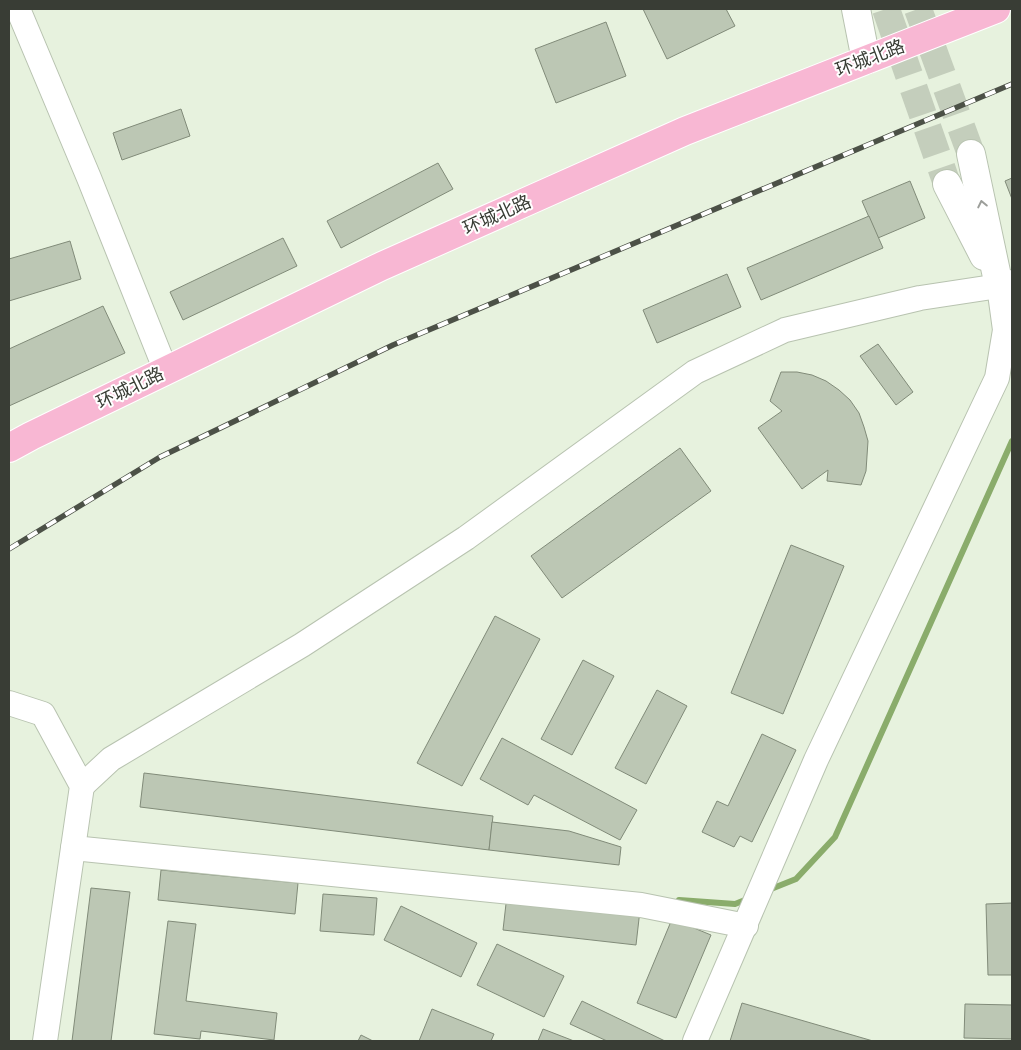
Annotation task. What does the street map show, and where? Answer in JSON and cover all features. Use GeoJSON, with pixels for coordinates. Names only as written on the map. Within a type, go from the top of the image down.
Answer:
{"type":"FeatureCollection","features":[{"type":"Feature","properties":{"kind":"main road","name":"环城北路"},"geometry":{"type":"LineString","coordinates":[[9,448],[382,266],[685,131],[866,60],[952,17],[996,9]]}},
{"type":"Feature","properties":{"kind":"street"},"geometry":{"type":"LineString","coordinates":[[18,9],[89,178],[166,370]]}},
{"type":"Feature","properties":{"kind":"street"},"geometry":{"type":"LineString","coordinates":[[856,9],[866,60]]}},
{"type":"Feature","properties":{"kind":"street"},"geometry":{"type":"LineString","coordinates":[[695,1041],[816,760],[997,378],[1005,330],[1006,284],[971,154]]}},
{"type":"Feature","properties":{"kind":"street"},"geometry":{"type":"LineString","coordinates":[[946,184],[1006,284]]}},
{"type":"Feature","properties":{"kind":"street"},"geometry":{"type":"LineString","coordinates":[[82,786],[111,759],[302,646],[466,538],[695,372],[785,330],[920,298],[1006,284]]}},
{"type":"Feature","properties":{"kind":"street"},"geometry":{"type":"LineString","coordinates":[[9,703],[43,714],[82,786],[46,1041]]}},
{"type":"Feature","properties":{"kind":"street"},"geometry":{"type":"LineString","coordinates":[[73,848],[750,915]]}},
{"type":"Feature","properties":{"kind":"building"},"geometry":{"type":"Polygon","coordinates":[[[643,9],[726,9],[735,26],[667,59],[643,9]]]}},
{"type":"Feature","properties":{"kind":"building"},"geometry":{"type":"Polygon","coordinates":[[[606,22],[626,76],[556,103],[535,49],[606,22]]]}},
{"type":"Feature","properties":{"kind":"building"},"geometry":{"type":"Polygon","coordinates":[[[181,109],[190,136],[122,160],[113,133],[181,109]]]}},
{"type":"Feature","properties":{"kind":"building"},"geometry":{"type":"Polygon","coordinates":[[[438,163],[453,189],[341,248],[327,221],[438,163]]]}},
{"type":"Feature","properties":{"kind":"building"},"geometry":{"type":"Polygon","coordinates":[[[1012,178],[1012,199],[1005,181],[1012,178]]]}},
{"type":"Feature","properties":{"kind":"building"},"geometry":{"type":"Polygon","coordinates":[[[910,181],[925,218],[878,238],[862,201],[910,181]]]}},
{"type":"Feature","properties":{"kind":"building"},"geometry":{"type":"Polygon","coordinates":[[[869,216],[883,248],[761,300],[747,268],[869,216]]]}},
{"type":"Feature","properties":{"kind":"building"},"geometry":{"type":"Polygon","coordinates":[[[283,238],[297,266],[183,320],[170,292],[283,238]]]}},
{"type":"Feature","properties":{"kind":"building"},"geometry":{"type":"Polygon","coordinates":[[[70,241],[81,279],[9,301],[9,259],[70,241]]]}},
{"type":"Feature","properties":{"kind":"building"},"geometry":{"type":"Polygon","coordinates":[[[727,274],[741,307],[657,343],[643,310],[727,274]]]}},
{"type":"Feature","properties":{"kind":"building"},"geometry":{"type":"Polygon","coordinates":[[[103,306],[125,353],[9,406],[9,349],[103,306]]]}},
{"type":"Feature","properties":{"kind":"building"},"geometry":{"type":"Polygon","coordinates":[[[878,344],[913,392],[896,405],[860,356],[878,344]]]}},
{"type":"Feature","properties":{"kind":"building"},"geometry":{"type":"Polygon","coordinates":[[[781,372],[797,372],[812,375],[826,381],[850,400],[859,413],[868,441],[866,471],[861,485],[827,481],[828,470],[802,489],[758,428],[782,411],[770,401],[781,372]]]}},
{"type":"Feature","properties":{"kind":"building"},"geometry":{"type":"Polygon","coordinates":[[[680,448],[711,491],[562,598],[531,556],[680,448]]]}},
{"type":"Feature","properties":{"kind":"building"},"geometry":{"type":"Polygon","coordinates":[[[791,545],[844,566],[783,714],[731,693],[791,545]]]}},
{"type":"Feature","properties":{"kind":"building"},"geometry":{"type":"Polygon","coordinates":[[[495,616],[540,639],[462,786],[417,763],[495,616]]]}},
{"type":"Feature","properties":{"kind":"building"},"geometry":{"type":"Polygon","coordinates":[[[583,660],[614,676],[572,755],[541,739],[583,660]]]}},
{"type":"Feature","properties":{"kind":"building"},"geometry":{"type":"Polygon","coordinates":[[[657,690],[687,706],[646,784],[615,768],[657,690]]]}},
{"type":"Feature","properties":{"kind":"building"},"geometry":{"type":"Polygon","coordinates":[[[762,734],[796,750],[752,842],[740,836],[734,847],[702,832],[717,801],[728,806],[762,734]]]}},
{"type":"Feature","properties":{"kind":"building"},"geometry":{"type":"Polygon","coordinates":[[[502,738],[637,810],[620,840],[534,795],[528,805],[480,779],[502,738]]]}},
{"type":"Feature","properties":{"kind":"building"},"geometry":{"type":"Polygon","coordinates":[[[144,773],[493,816],[489,850],[140,807],[144,773]]]}},
{"type":"Feature","properties":{"kind":"building"},"geometry":{"type":"Polygon","coordinates":[[[492,822],[569,831],[621,847],[619,865],[489,850],[492,822]]]}},
{"type":"Feature","properties":{"kind":"building"},"geometry":{"type":"Polygon","coordinates":[[[161,870],[298,883],[295,914],[158,900],[161,870]]]}},
{"type":"Feature","properties":{"kind":"building"},"geometry":{"type":"Polygon","coordinates":[[[91,888],[130,892],[111,1041],[72,1041],[91,888]]]}},
{"type":"Feature","properties":{"kind":"building"},"geometry":{"type":"Polygon","coordinates":[[[323,894],[377,898],[374,935],[320,931],[323,894]]]}},
{"type":"Feature","properties":{"kind":"building"},"geometry":{"type":"Polygon","coordinates":[[[507,895],[640,910],[636,945],[503,930],[507,895]]]}},
{"type":"Feature","properties":{"kind":"building"},"geometry":{"type":"Polygon","coordinates":[[[1012,903],[1012,975],[988,975],[986,904],[1012,903]]]}},
{"type":"Feature","properties":{"kind":"building"},"geometry":{"type":"Polygon","coordinates":[[[401,906],[477,943],[461,977],[384,940],[401,906]]]}},
{"type":"Feature","properties":{"kind":"building"},"geometry":{"type":"Polygon","coordinates":[[[672,919],[711,935],[676,1018],[637,1003],[672,919]]]}},
{"type":"Feature","properties":{"kind":"building"},"geometry":{"type":"Polygon","coordinates":[[[168,921],[196,924],[186,1001],[277,1013],[274,1040],[201,1031],[200,1039],[154,1034],[168,921]]]}},
{"type":"Feature","properties":{"kind":"building"},"geometry":{"type":"Polygon","coordinates":[[[497,944],[564,976],[544,1017],[477,985],[497,944]]]}},
{"type":"Feature","properties":{"kind":"building"},"geometry":{"type":"Polygon","coordinates":[[[582,1001],[665,1041],[607,1041],[570,1024],[582,1001]]]}},
{"type":"Feature","properties":{"kind":"building"},"geometry":{"type":"Polygon","coordinates":[[[742,1003],[873,1041],[730,1041],[742,1003]]]}},
{"type":"Feature","properties":{"kind":"building"},"geometry":{"type":"Polygon","coordinates":[[[965,1004],[1012,1005],[1012,1039],[964,1038],[965,1004]]]}},
{"type":"Feature","properties":{"kind":"building"},"geometry":{"type":"Polygon","coordinates":[[[432,1009],[494,1034],[491,1041],[419,1041],[432,1009]]]}},
{"type":"Feature","properties":{"kind":"building"},"geometry":{"type":"Polygon","coordinates":[[[543,1029],[574,1041],[538,1041],[543,1029]]]}},
{"type":"Feature","properties":{"kind":"building"},"geometry":{"type":"Polygon","coordinates":[[[361,1035],[373,1041],[358,1041],[361,1035]]]}},
{"type":"Feature","properties":{"kind":"waterway"},"geometry":{"type":"LineString","coordinates":[[766,891],[796,879],[835,837],[1012,441]]}},
{"type":"Feature","properties":{"kind":"waterway"},"geometry":{"type":"LineString","coordinates":[[679,900],[735,904],[750,898]]}},
{"type":"Feature","properties":{"kind":"tunnel"},"geometry":{"type":"LineString","coordinates":[[886,9],[947,184]]}},
{"type":"Feature","properties":{"kind":"tunnel"},"geometry":{"type":"LineString","coordinates":[[918,9],[971,154]]}},
{"type":"Feature","properties":{"kind":"railway"},"geometry":{"type":"LineString","coordinates":[[9,549],[160,457],[393,345],[1012,84]]}}]}
